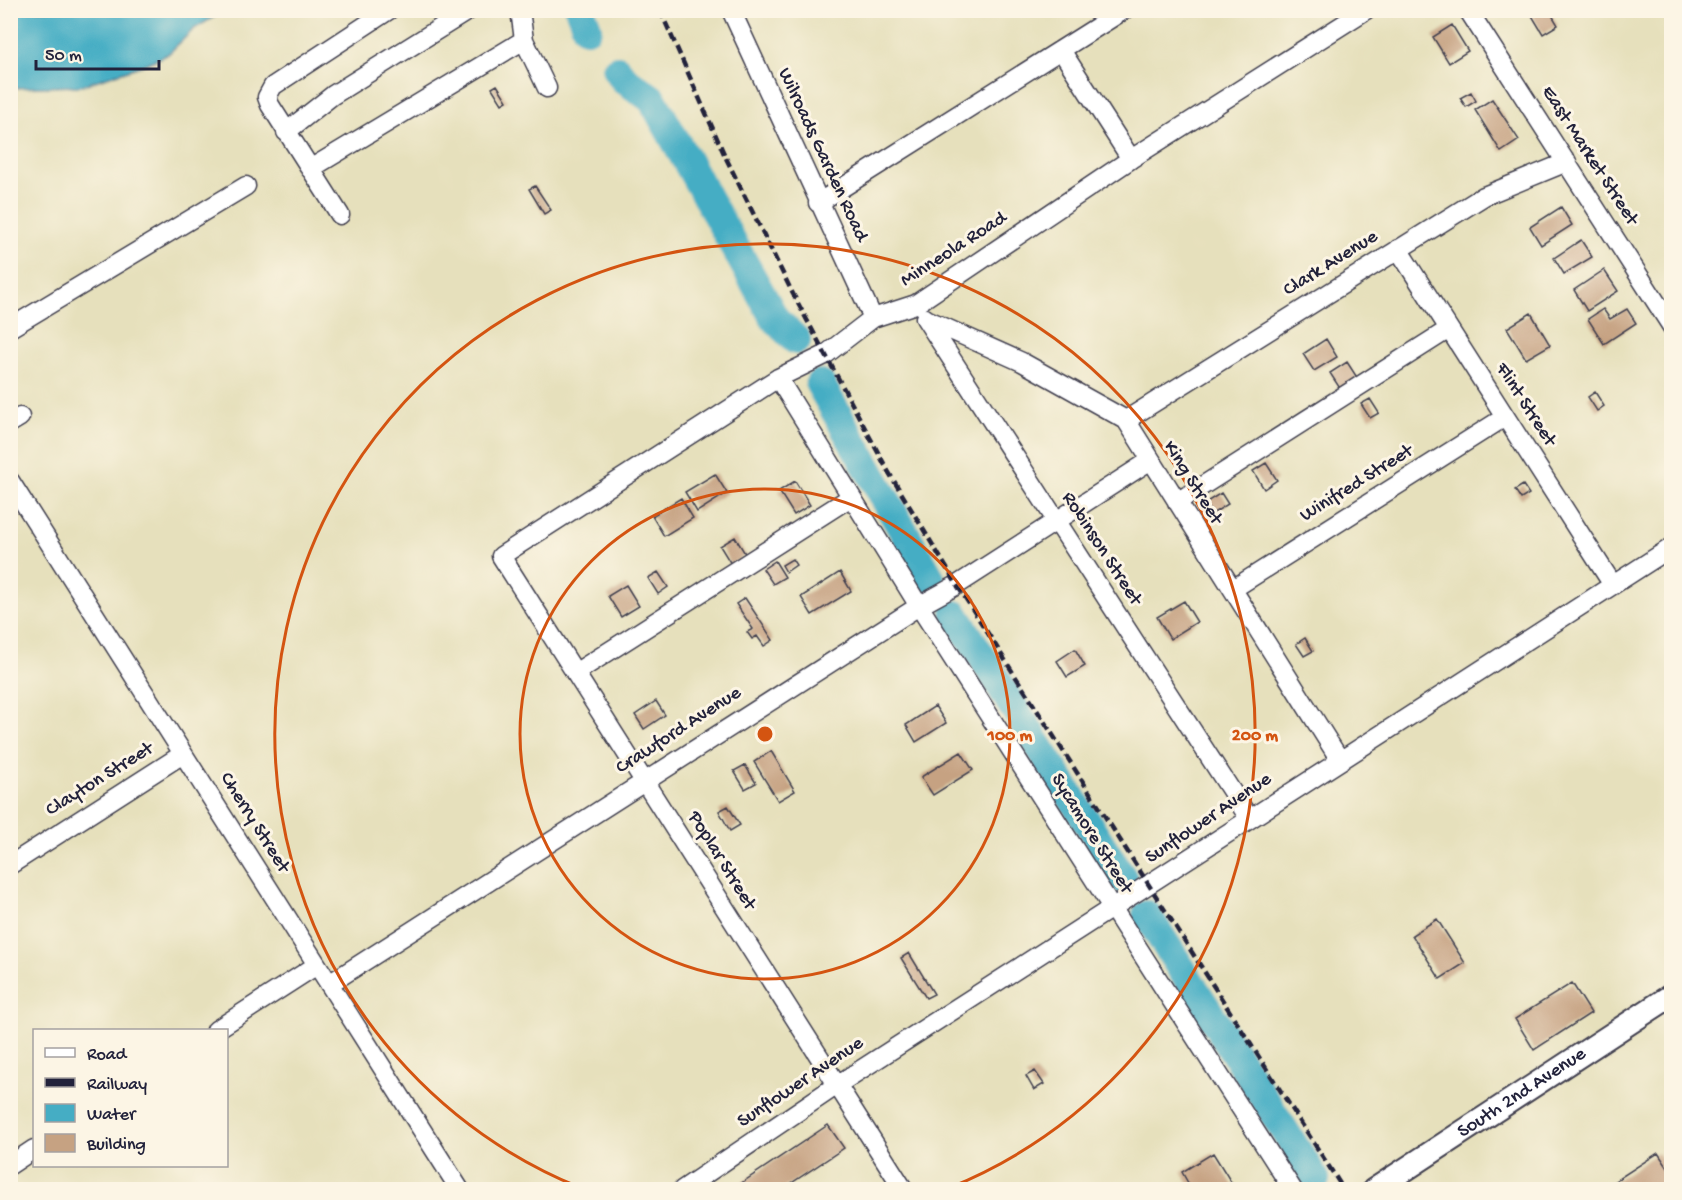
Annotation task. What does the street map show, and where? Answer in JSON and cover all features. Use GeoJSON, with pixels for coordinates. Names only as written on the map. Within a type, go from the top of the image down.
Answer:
{"type":"FeatureCollection","features":[{"type":"Feature","properties":{"kind":"main road","name":"South 2nd Avenue"},"geometry":{"type":"LineString","coordinates":[[1374,1190],[1671,995]]}},
{"type":"Feature","properties":{"kind":"street"},"geometry":{"type":"LineString","coordinates":[[340,215],[286,132],[267,97],[273,86],[389,10]]}},
{"type":"Feature","properties":{"kind":"street"},"geometry":{"type":"LineString","coordinates":[[286,132],[333,95],[469,10]]}},
{"type":"Feature","properties":{"kind":"street"},"geometry":{"type":"LineString","coordinates":[[520,10],[524,40],[547,88]]}},
{"type":"Feature","properties":{"kind":"street","name":"Wilroads Garden Road"},"geometry":{"type":"LineString","coordinates":[[730,10],[873,318]]}},
{"type":"Feature","properties":{"kind":"street"},"geometry":{"type":"LineString","coordinates":[[818,203],[1124,10]]}},
{"type":"Feature","properties":{"kind":"street","name":"Minneola Road"},"geometry":{"type":"LineString","coordinates":[[501,556],[778,378],[825,355],[873,318],[920,312],[1131,159],[1366,10]]}},
{"type":"Feature","properties":{"kind":"street","name":"East Market Street"},"geometry":{"type":"LineString","coordinates":[[1468,10],[1671,327]]}},
{"type":"Feature","properties":{"kind":"street"},"geometry":{"type":"LineString","coordinates":[[310,169],[524,40]]}},
{"type":"Feature","properties":{"kind":"street"},"geometry":{"type":"LineString","coordinates":[[1061,50],[1131,159]]}},
{"type":"Feature","properties":{"kind":"street","name":"Clark Avenue"},"geometry":{"type":"LineString","coordinates":[[1126,420],[1484,196],[1567,162]]}},
{"type":"Feature","properties":{"kind":"street"},"geometry":{"type":"LineString","coordinates":[[10,328],[246,186]]}},
{"type":"Feature","properties":{"kind":"street","name":"Flint Street"},"geometry":{"type":"LineString","coordinates":[[1398,249],[1613,585]]}},
{"type":"Feature","properties":{"kind":"street","name":"King Street"},"geometry":{"type":"LineString","coordinates":[[920,312],[1022,362],[1126,420],[1340,760]]}},
{"type":"Feature","properties":{"kind":"street","name":"Robinson Street"},"geometry":{"type":"LineString","coordinates":[[920,312],[1249,818]]}},
{"type":"Feature","properties":{"kind":"street"},"geometry":{"type":"LineString","coordinates":[[1177,502],[1449,329]]}},
{"type":"Feature","properties":{"kind":"street","name":"Sycamore Street"},"geometry":{"type":"LineString","coordinates":[[778,378],[919,606],[1293,1190]]}},
{"type":"Feature","properties":{"kind":"street","name":"Winifred Street"},"geometry":{"type":"LineString","coordinates":[[1233,589],[1505,417]]}},
{"type":"Feature","properties":{"kind":"street","name":"Crawford Avenue"},"geometry":{"type":"LineString","coordinates":[[329,984],[644,781],[919,606],[957,585],[1057,522],[1151,460]]}},
{"type":"Feature","properties":{"kind":"street","name":"Cherry Street"},"geometry":{"type":"LineString","coordinates":[[10,481],[460,1190]]}},
{"type":"Feature","properties":{"kind":"street"},"geometry":{"type":"LineString","coordinates":[[575,673],[851,497]]}},
{"type":"Feature","properties":{"kind":"street","name":"Sunflower Avenue"},"geometry":{"type":"LineString","coordinates":[[682,1190],[837,1085],[1671,547]]}},
{"type":"Feature","properties":{"kind":"street","name":"Poplar Street"},"geometry":{"type":"LineString","coordinates":[[501,556],[904,1190]]}},
{"type":"Feature","properties":{"kind":"street","name":"Clayton Street"},"geometry":{"type":"LineString","coordinates":[[10,865],[183,754]]}},
{"type":"Feature","properties":{"kind":"street"},"geometry":{"type":"LineString","coordinates":[[218,1029],[317,965]]}},
{"type":"Feature","properties":{"kind":"street"},"geometry":{"type":"LineString","coordinates":[[10,1165],[33,1150]]}},
{"type":"Feature","properties":{"kind":"water"},"geometry":{"type":"Polygon","coordinates":[[[10,11],[224,11],[194,29],[168,54],[143,65],[80,86],[11,88],[10,11]]]}},
{"type":"Feature","properties":{"kind":"building"},"geometry":{"type":"Polygon","coordinates":[[[1537,10],[1549,10],[1558,25],[1543,34],[1531,14],[1537,10]]]}},
{"type":"Feature","properties":{"kind":"building"},"geometry":{"type":"Polygon","coordinates":[[[1452,25],[1468,51],[1449,63],[1433,37],[1452,25]]]}},
{"type":"Feature","properties":{"kind":"building"},"geometry":{"type":"Polygon","coordinates":[[[497,85],[507,101],[502,104],[492,88],[497,85]]]}},
{"type":"Feature","properties":{"kind":"building"},"geometry":{"type":"Polygon","coordinates":[[[1471,92],[1476,101],[1466,107],[1460,98],[1471,92]]]}},
{"type":"Feature","properties":{"kind":"building"},"geometry":{"type":"Polygon","coordinates":[[[1492,99],[1519,140],[1501,152],[1475,110],[1492,99]]]}},
{"type":"Feature","properties":{"kind":"building"},"geometry":{"type":"Polygon","coordinates":[[[535,186],[551,210],[544,214],[529,189],[535,186]]]}},
{"type":"Feature","properties":{"kind":"building"},"geometry":{"type":"Polygon","coordinates":[[[1561,207],[1572,225],[1541,245],[1530,227],[1561,207]]]}},
{"type":"Feature","properties":{"kind":"building"},"geometry":{"type":"Polygon","coordinates":[[[1581,240],[1592,257],[1564,274],[1554,258],[1581,240]]]}},
{"type":"Feature","properties":{"kind":"building"},"geometry":{"type":"Polygon","coordinates":[[[1604,270],[1618,291],[1587,311],[1574,290],[1604,270]]]}},
{"type":"Feature","properties":{"kind":"building"},"geometry":{"type":"Polygon","coordinates":[[[1603,309],[1610,319],[1627,309],[1636,323],[1604,344],[1588,319],[1603,309]]]}},
{"type":"Feature","properties":{"kind":"building"},"geometry":{"type":"Polygon","coordinates":[[[1531,313],[1550,345],[1526,359],[1507,328],[1531,313]]]}},
{"type":"Feature","properties":{"kind":"building"},"geometry":{"type":"Polygon","coordinates":[[[1326,339],[1337,357],[1314,371],[1303,354],[1326,339]]]}},
{"type":"Feature","properties":{"kind":"building"},"geometry":{"type":"Polygon","coordinates":[[[1347,362],[1358,379],[1341,390],[1330,373],[1347,362]]]}},
{"type":"Feature","properties":{"kind":"building"},"geometry":{"type":"Polygon","coordinates":[[[1595,392],[1604,406],[1597,411],[1588,397],[1595,392]]]}},
{"type":"Feature","properties":{"kind":"building"},"geometry":{"type":"Polygon","coordinates":[[[1370,399],[1379,413],[1370,418],[1361,404],[1370,399]]]}},
{"type":"Feature","properties":{"kind":"building"},"geometry":{"type":"Polygon","coordinates":[[[1266,463],[1277,480],[1264,489],[1253,471],[1266,463]]]}},
{"type":"Feature","properties":{"kind":"building"},"geometry":{"type":"Polygon","coordinates":[[[715,474],[727,493],[697,512],[685,492],[715,474]]]}},
{"type":"Feature","properties":{"kind":"building"},"geometry":{"type":"Polygon","coordinates":[[[795,481],[810,505],[794,515],[779,491],[795,481]]]}},
{"type":"Feature","properties":{"kind":"building"},"geometry":{"type":"Polygon","coordinates":[[[1523,485],[1529,494],[1521,499],[1515,490],[1523,485]]]}},
{"type":"Feature","properties":{"kind":"building"},"geometry":{"type":"Polygon","coordinates":[[[1221,493],[1228,504],[1212,514],[1205,503],[1221,493]]]}},
{"type":"Feature","properties":{"kind":"building"},"geometry":{"type":"Polygon","coordinates":[[[681,498],[693,518],[664,536],[652,516],[681,498]]]}},
{"type":"Feature","properties":{"kind":"building"},"geometry":{"type":"Polygon","coordinates":[[[735,537],[746,555],[731,564],[720,546],[735,537]]]}},
{"type":"Feature","properties":{"kind":"building"},"geometry":{"type":"Polygon","coordinates":[[[792,559],[796,565],[786,572],[782,565],[792,559]]]}},
{"type":"Feature","properties":{"kind":"building"},"geometry":{"type":"Polygon","coordinates":[[[775,561],[785,577],[773,584],[763,569],[775,561]]]}},
{"type":"Feature","properties":{"kind":"building"},"geometry":{"type":"Polygon","coordinates":[[[658,572],[668,587],[658,594],[648,578],[658,572]]]}},
{"type":"Feature","properties":{"kind":"building"},"geometry":{"type":"Polygon","coordinates":[[[840,572],[851,591],[812,615],[801,597],[840,572]]]}},
{"type":"Feature","properties":{"kind":"building"},"geometry":{"type":"Polygon","coordinates":[[[626,585],[639,606],[621,617],[608,596],[626,585]]]}},
{"type":"Feature","properties":{"kind":"building"},"geometry":{"type":"Polygon","coordinates":[[[745,598],[773,640],[764,646],[757,636],[752,639],[747,632],[753,629],[736,604],[745,598]]]}},
{"type":"Feature","properties":{"kind":"building"},"geometry":{"type":"Polygon","coordinates":[[[1184,601],[1197,622],[1170,639],[1157,617],[1184,601]]]}},
{"type":"Feature","properties":{"kind":"building"},"geometry":{"type":"Polygon","coordinates":[[[1305,638],[1313,651],[1304,656],[1296,644],[1305,638]]]}},
{"type":"Feature","properties":{"kind":"building"},"geometry":{"type":"Polygon","coordinates":[[[1075,649],[1085,666],[1067,677],[1057,661],[1075,649]]]}},
{"type":"Feature","properties":{"kind":"building"},"geometry":{"type":"Polygon","coordinates":[[[656,701],[665,715],[644,729],[635,715],[656,701]]]}},
{"type":"Feature","properties":{"kind":"building"},"geometry":{"type":"Polygon","coordinates":[[[935,706],[946,723],[916,742],[906,725],[935,706]]]}},
{"type":"Feature","properties":{"kind":"building"},"geometry":{"type":"Polygon","coordinates":[[[771,751],[795,791],[778,801],[754,762],[771,751]]]}},
{"type":"Feature","properties":{"kind":"building"},"geometry":{"type":"Polygon","coordinates":[[[961,752],[973,770],[933,795],[921,777],[961,752]]]}},
{"type":"Feature","properties":{"kind":"building"},"geometry":{"type":"Polygon","coordinates":[[[745,765],[756,783],[745,789],[734,771],[745,765]]]}},
{"type":"Feature","properties":{"kind":"building"},"geometry":{"type":"Polygon","coordinates":[[[728,806],[740,825],[730,831],[719,811],[728,806]]]}},
{"type":"Feature","properties":{"kind":"building"},"geometry":{"type":"Polygon","coordinates":[[[1437,919],[1465,963],[1440,979],[1412,935],[1437,919]]]}},
{"type":"Feature","properties":{"kind":"building"},"geometry":{"type":"Polygon","coordinates":[[[909,953],[934,994],[926,998],[901,958],[909,953]]]}},
{"type":"Feature","properties":{"kind":"building"},"geometry":{"type":"Polygon","coordinates":[[[1572,983],[1591,1013],[1534,1050],[1515,1019],[1572,983]]]}},
{"type":"Feature","properties":{"kind":"building"},"geometry":{"type":"Polygon","coordinates":[[[1035,1071],[1044,1084],[1034,1090],[1026,1076],[1035,1071]]]}},
{"type":"Feature","properties":{"kind":"building"},"geometry":{"type":"Polygon","coordinates":[[[828,1125],[844,1148],[781,1190],[731,1190],[828,1125]]]}},
{"type":"Feature","properties":{"kind":"building"},"geometry":{"type":"Polygon","coordinates":[[[1213,1153],[1236,1190],[1192,1190],[1182,1172],[1213,1153]]]}},
{"type":"Feature","properties":{"kind":"building"},"geometry":{"type":"Polygon","coordinates":[[[1658,1153],[1672,1174],[1672,1190],[1601,1190],[1658,1153]]]}},
{"type":"Feature","properties":{"kind":"waterway"},"geometry":{"type":"LineString","coordinates":[[580,10],[587,28]]}},
{"type":"Feature","properties":{"kind":"waterway"},"geometry":{"type":"LineString","coordinates":[[617,70],[624,79],[652,99],[775,319],[796,340]]}},
{"type":"Feature","properties":{"kind":"waterway"},"geometry":{"type":"LineString","coordinates":[[820,384],[930,578]]}},
{"type":"Feature","properties":{"kind":"waterway"},"geometry":{"type":"LineString","coordinates":[[955,615],[1123,879]]}},
{"type":"Feature","properties":{"kind":"waterway"},"geometry":{"type":"LineString","coordinates":[[1147,915],[1315,1179]]}},
{"type":"Feature","properties":{"kind":"railway"},"geometry":{"type":"LineString","coordinates":[[660,10],[725,156],[793,294],[888,471],[957,585],[1344,1190]]}}]}
